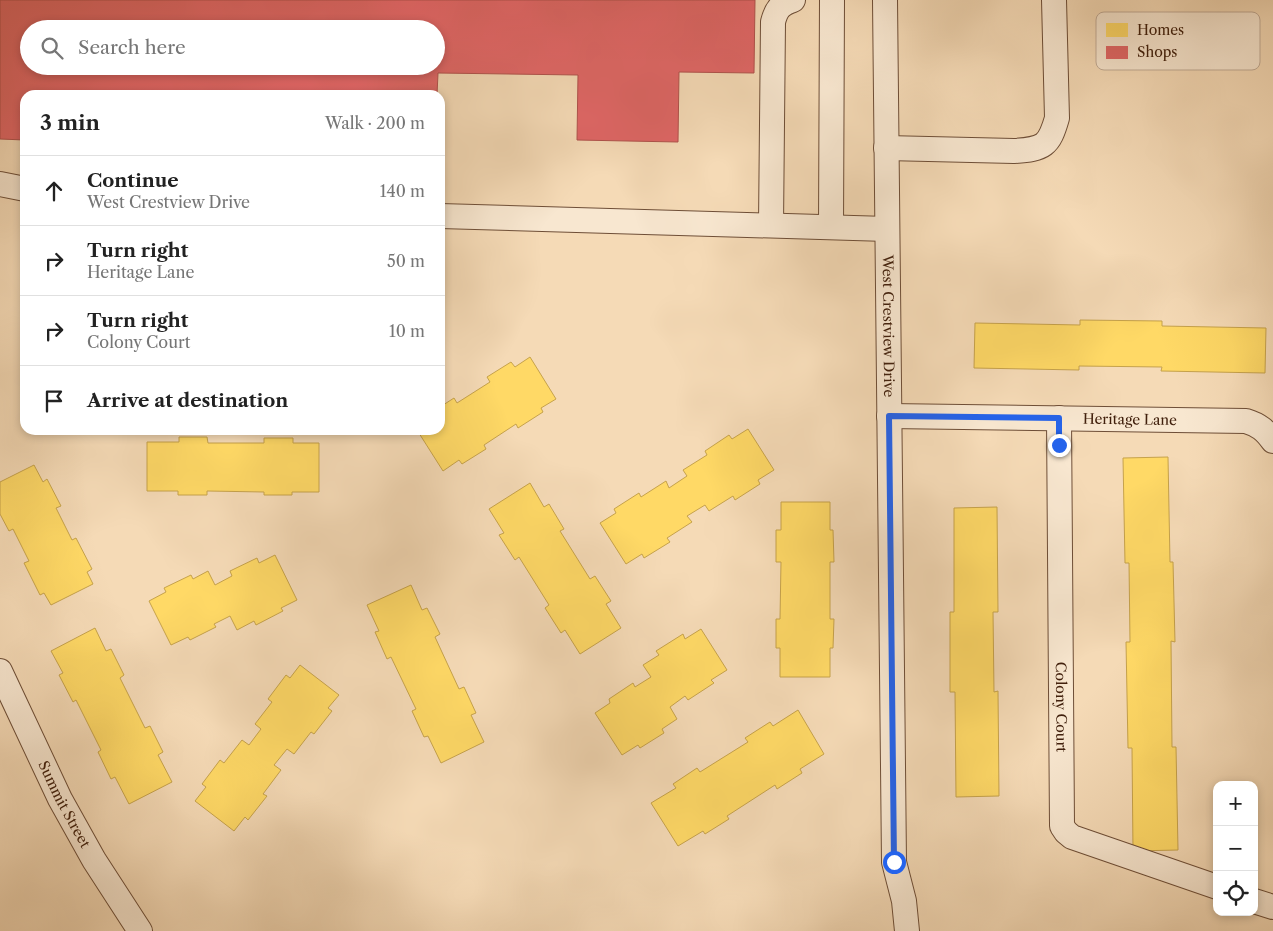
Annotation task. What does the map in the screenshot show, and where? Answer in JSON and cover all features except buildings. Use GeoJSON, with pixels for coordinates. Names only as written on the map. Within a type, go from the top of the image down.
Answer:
{"type":"FeatureCollection","features":[{"type":"Feature","properties":{"kind":"street"},"geometry":{"type":"LineString","coordinates":[[771,225],[773,22],[779,6],[792,0]]}},
{"type":"Feature","properties":{"kind":"street"},"geometry":{"type":"LineString","coordinates":[[831,227],[832,0]]}},
{"type":"Feature","properties":{"kind":"street","name":"West Crestview Drive"},"geometry":{"type":"LineString","coordinates":[[885,0],[894,862],[904,901],[907,931]]}},
{"type":"Feature","properties":{"kind":"street"},"geometry":{"type":"LineString","coordinates":[[886,148],[1014,151],[1033,150],[1044,146],[1052,136],[1057,118],[1054,0]]}},
{"type":"Feature","properties":{"kind":"street"},"geometry":{"type":"LineString","coordinates":[[0,184],[20,188]]}},
{"type":"Feature","properties":{"kind":"street"},"geometry":{"type":"LineString","coordinates":[[445,216],[887,229]]}},
{"type":"Feature","properties":{"kind":"street","name":"Heritage Lane"},"geometry":{"type":"LineString","coordinates":[[889,416],[1246,420],[1257,424],[1265,430],[1273,442]]}},
{"type":"Feature","properties":{"kind":"street","name":"Colony Court"},"geometry":{"type":"LineString","coordinates":[[1059,418],[1062,826],[1072,836],[1213,886]]}},
{"type":"Feature","properties":{"kind":"street","name":"Summit Street"},"geometry":{"type":"LineString","coordinates":[[0,671],[60,799],[129,927]]}},
{"type":"Feature","properties":{"kind":"street"},"geometry":{"type":"LineString","coordinates":[[1258,901],[1273,907]]}},
{"type":"Feature","properties":{"kind":"route"},"geometry":{"type":"LineString","coordinates":[[894,862],[889,416],[1059,418],[1059,445]]}}]}
